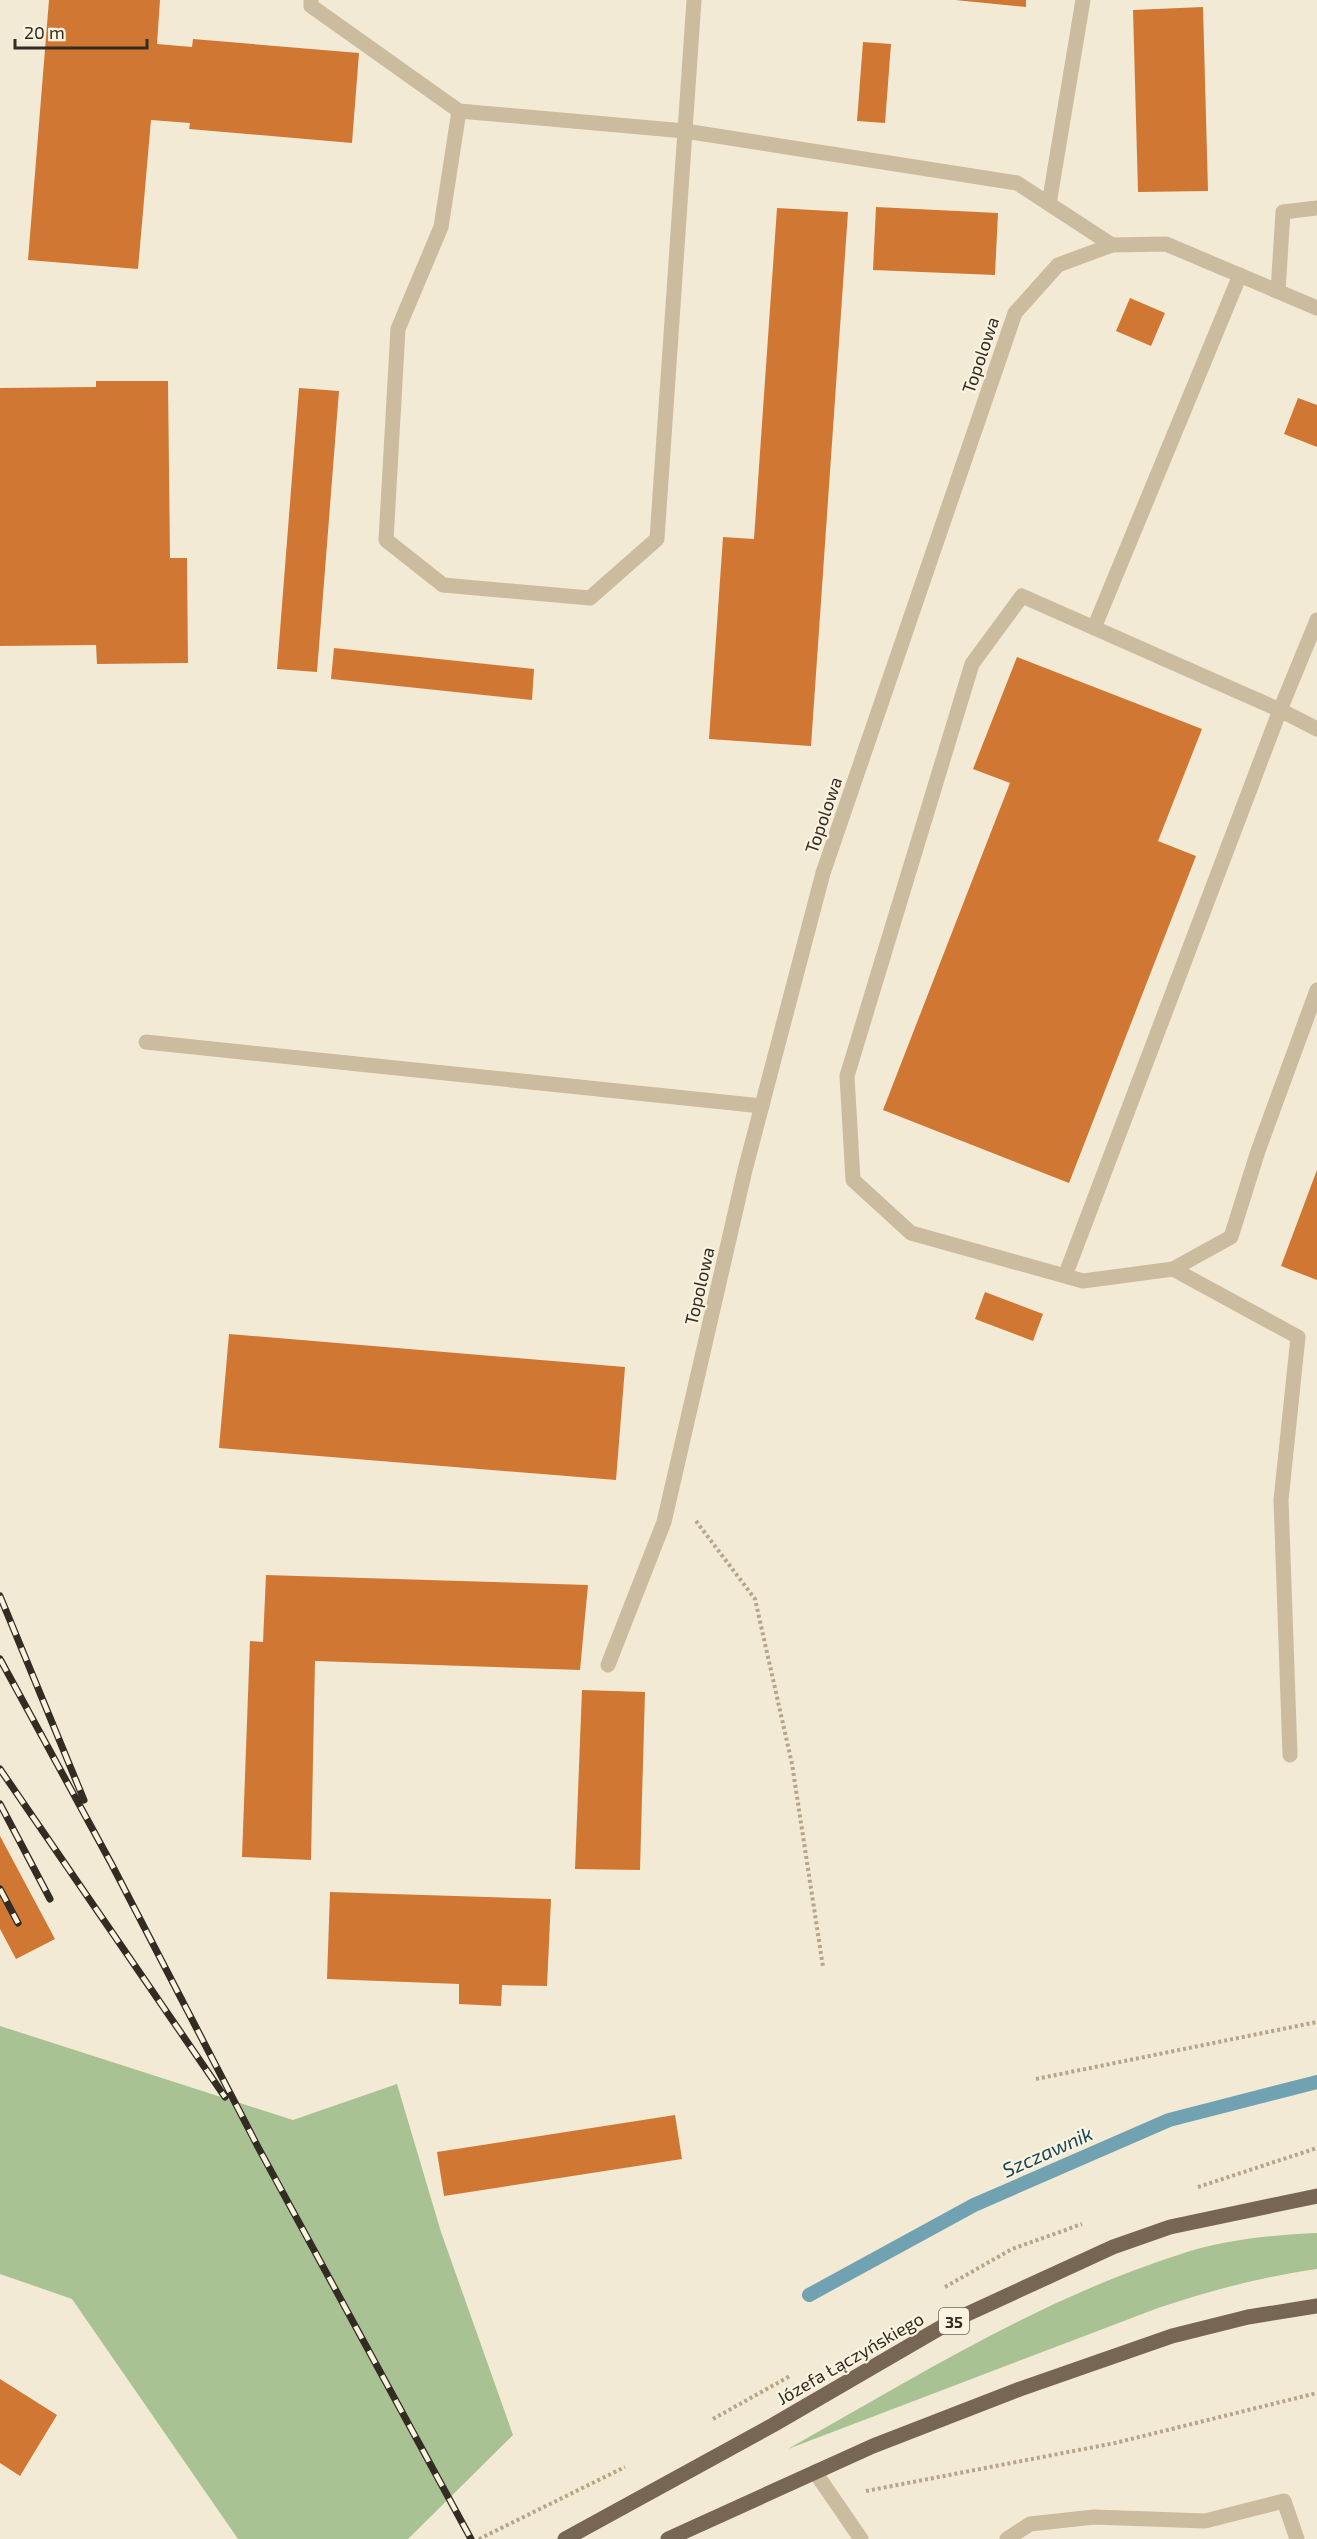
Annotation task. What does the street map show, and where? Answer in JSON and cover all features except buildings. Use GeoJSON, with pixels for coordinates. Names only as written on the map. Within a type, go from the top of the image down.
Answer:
{"type":"FeatureCollection","features":[{"type":"Feature","properties":{"kind":"main road","name":"Józefa Łączyńskiego"},"geometry":{"type":"LineString","coordinates":[[565,2539],[773,2425],[952,2321],[1113,2247],[1170,2228],[1317,2196]]}},
{"type":"Feature","properties":{"kind":"main road"},"geometry":{"type":"LineString","coordinates":[[668,2539],[873,2446],[1020,2389],[1172,2336],[1248,2317],[1317,2306]]}},
{"type":"Feature","properties":{"kind":"street"},"geometry":{"type":"LineString","coordinates":[[311,0],[311,6],[459,111],[685,130],[1017,183],[1112,245]]}},
{"type":"Feature","properties":{"kind":"street"},"geometry":{"type":"LineString","coordinates":[[459,111],[441,227],[398,329],[386,540],[443,585],[590,598],[657,539],[694,0]]}},
{"type":"Feature","properties":{"kind":"street"},"geometry":{"type":"LineString","coordinates":[[1049,204],[1083,0]]}},
{"type":"Feature","properties":{"kind":"street"},"geometry":{"type":"LineString","coordinates":[[1278,291],[1282,212],[1317,208]]}},
{"type":"Feature","properties":{"kind":"street","name":"Topolowa"},"geometry":{"type":"LineString","coordinates":[[608,1665],[664,1522],[762,1106],[823,873],[1015,313],[1058,265],[1112,245],[1167,244],[1317,308]]}},
{"type":"Feature","properties":{"kind":"street"},"geometry":{"type":"LineString","coordinates":[[1094,628],[1240,275]]}},
{"type":"Feature","properties":{"kind":"street"},"geometry":{"type":"LineString","coordinates":[[1317,729],[1280,710],[1022,596],[972,664],[847,1076],[853,1180],[911,1233],[1065,1276],[1083,1281],[1173,1269],[1231,1237],[1258,1151],[1317,990]]}},
{"type":"Feature","properties":{"kind":"street"},"geometry":{"type":"LineString","coordinates":[[1065,1276],[1280,710],[1317,620]]}},
{"type":"Feature","properties":{"kind":"street"},"geometry":{"type":"LineString","coordinates":[[146,1042],[762,1106]]}},
{"type":"Feature","properties":{"kind":"street"},"geometry":{"type":"LineString","coordinates":[[1173,1269],[1298,1337],[1281,1500],[1290,1755]]}},
{"type":"Feature","properties":{"kind":"street"},"geometry":{"type":"LineString","coordinates":[[815,2472],[861,2539]]}},
{"type":"Feature","properties":{"kind":"street"},"geometry":{"type":"LineString","coordinates":[[1007,2539],[1030,2524],[1094,2517],[1205,2521],[1284,2501],[1298,2539]]}},
{"type":"Feature","properties":{"kind":"path"},"geometry":{"type":"LineString","coordinates":[[664,1522],[697,1521],[755,1599],[792,1764],[823,1967]]}},
{"type":"Feature","properties":{"kind":"path"},"geometry":{"type":"LineString","coordinates":[[1036,2079],[1317,2022]]}},
{"type":"Feature","properties":{"kind":"path"},"geometry":{"type":"LineString","coordinates":[[833,2497],[1115,2443],[1317,2393]]}},
{"type":"Feature","properties":{"kind":"path"},"geometry":{"type":"LineString","coordinates":[[479,2539],[549,2505]]}},
{"type":"Feature","properties":{"kind":"green space"},"geometry":{"type":"Polygon","coordinates":[[[0,2026],[293,2120],[397,2084],[441,2232],[513,2435],[408,2539],[238,2539],[72,2299],[0,2274],[0,2026]]]}},
{"type":"Feature","properties":{"kind":"green space"},"geometry":{"type":"Polygon","coordinates":[[[1317,2233],[1317,2269],[1237,2285],[1158,2308],[788,2449],[978,2342],[1027,2317],[1127,2273],[1178,2255],[1229,2242],[1317,2233]]]}},
{"type":"Feature","properties":{"kind":"waterway","name":"Szczawnik"},"geometry":{"type":"LineString","coordinates":[[809,2295],[974,2205],[1169,2120],[1317,2082]]}},
{"type":"Feature","properties":{"kind":"railway"},"geometry":{"type":"LineString","coordinates":[[0,1596],[84,1800]]}},
{"type":"Feature","properties":{"kind":"railway"},"geometry":{"type":"LineString","coordinates":[[0,1659],[111,1863],[258,2147],[471,2539]]}},
{"type":"Feature","properties":{"kind":"railway"},"geometry":{"type":"LineString","coordinates":[[0,1769],[225,2097]]}},
{"type":"Feature","properties":{"kind":"railway"},"geometry":{"type":"LineString","coordinates":[[0,1804],[50,1899]]}},
{"type":"Feature","properties":{"kind":"railway"},"geometry":{"type":"LineString","coordinates":[[0,1889],[18,1923]]}}]}
